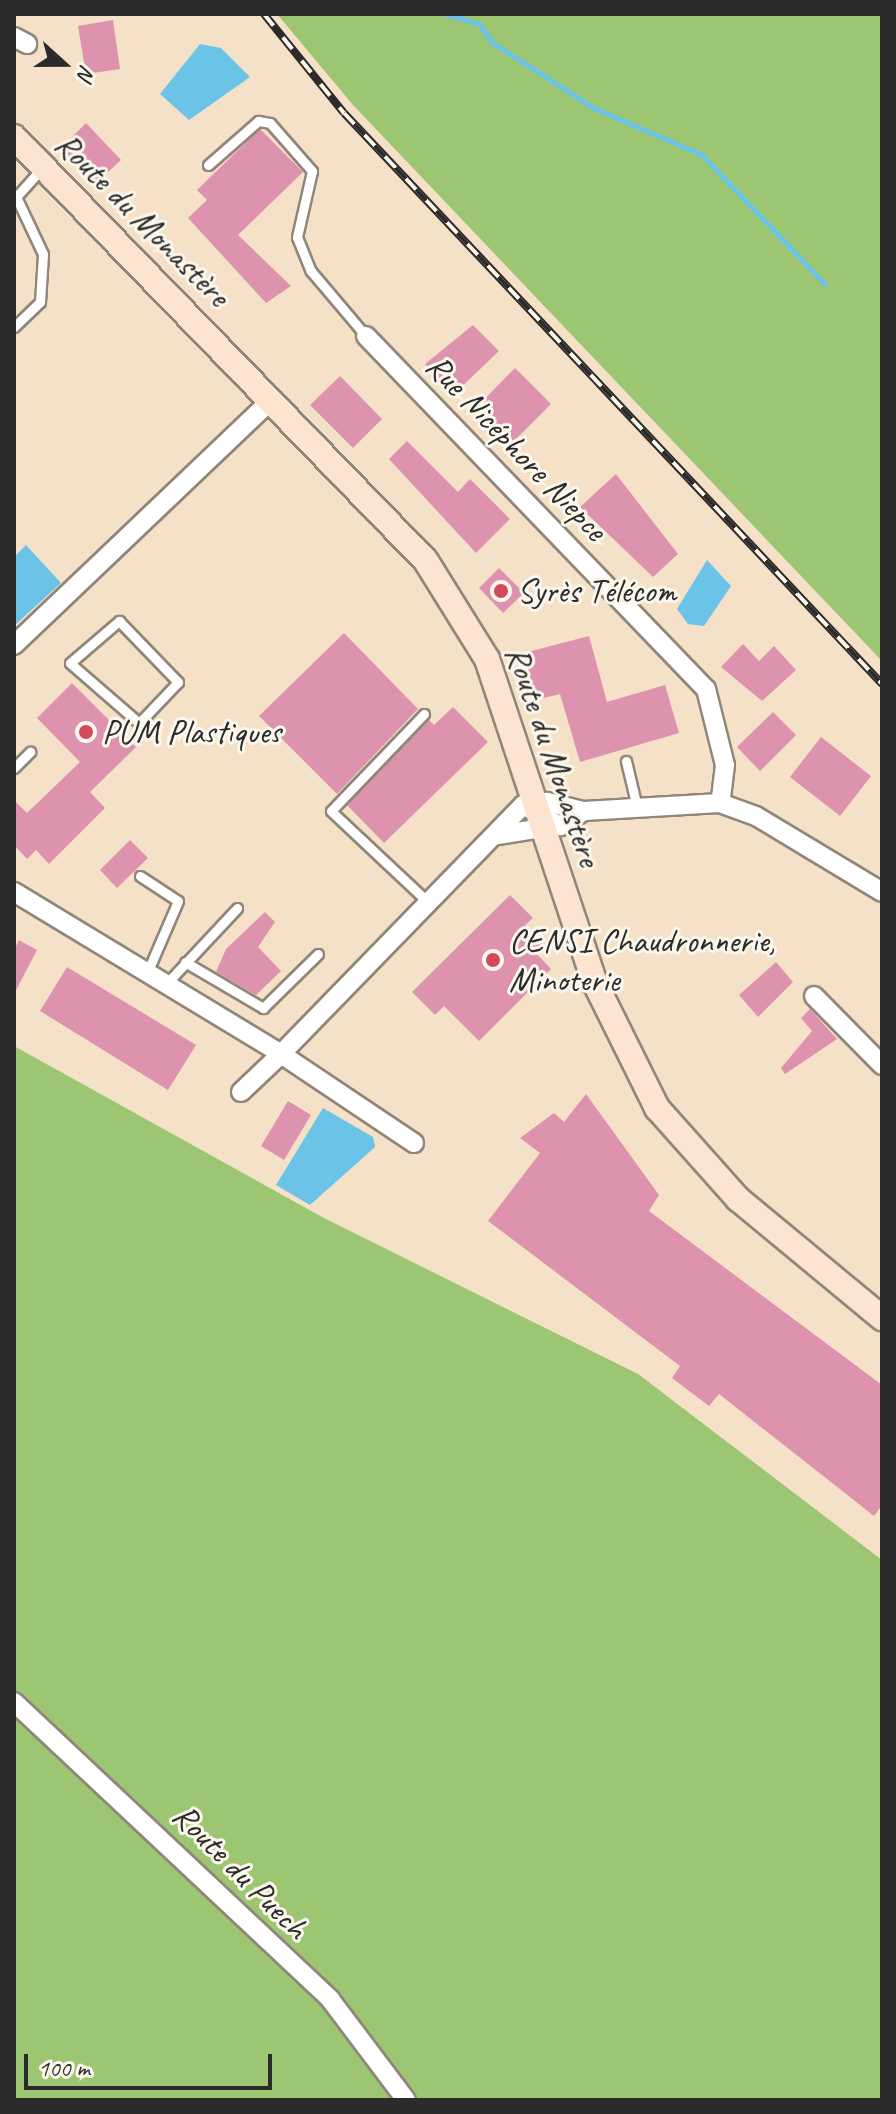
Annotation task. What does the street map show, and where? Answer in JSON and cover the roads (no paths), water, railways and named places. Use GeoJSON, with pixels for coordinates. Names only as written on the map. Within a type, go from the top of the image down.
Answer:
{"type":"FeatureCollection","features":[{"type":"Feature","properties":{"kind":"street","name":"Route du Monastère"},"geometry":{"type":"LineString","coordinates":[[14,137],[380,509],[459,608],[487,659],[610,1021],[657,1108],[738,1199],[882,1318]]}},
{"type":"Feature","properties":{"kind":"street","name":"Rue Nicéphore Niepce"},"geometry":{"type":"LineString","coordinates":[[366,336],[706,689],[725,765],[720,803]]}},
{"type":"Feature","properties":{"kind":"street"},"geometry":{"type":"LineString","coordinates":[[14,645],[272,399]]}},
{"type":"Feature","properties":{"kind":"street"},"geometry":{"type":"LineString","coordinates":[[241,1092],[498,835],[537,829],[547,802],[584,811],[636,803],[720,803],[756,816],[882,892]]}},
{"type":"Feature","properties":{"kind":"street"},"geometry":{"type":"LineString","coordinates":[[14,892],[281,1054],[414,1143]]}},
{"type":"Feature","properties":{"kind":"street"},"geometry":{"type":"LineString","coordinates":[[814,996],[882,1065]]}},
{"type":"Feature","properties":{"kind":"street","name":"Route du Puech"},"geometry":{"type":"LineString","coordinates":[[14,1702],[330,1999],[406,2100]]}},
{"type":"Feature","properties":{"kind":"lane"},"geometry":{"type":"LineString","coordinates":[[208,165],[258,121],[270,123],[312,171],[297,237],[311,271],[366,336]]}},
{"type":"Feature","properties":{"kind":"lane"},"geometry":{"type":"LineString","coordinates":[[14,327],[40,302],[43,254],[15,197],[43,166]]}},
{"type":"Feature","properties":{"kind":"lane"},"geometry":{"type":"LineString","coordinates":[[119,621],[178,682],[139,723],[70,663],[119,621]]}},
{"type":"Feature","properties":{"kind":"lane"},"geometry":{"type":"LineString","coordinates":[[424,714],[331,811],[430,904]]}},
{"type":"Feature","properties":{"kind":"lane"},"geometry":{"type":"LineString","coordinates":[[14,768],[30,752]]}},
{"type":"Feature","properties":{"kind":"lane"},"geometry":{"type":"LineString","coordinates":[[626,761],[636,803]]}},
{"type":"Feature","properties":{"kind":"lane"},"geometry":{"type":"LineString","coordinates":[[140,876],[178,901],[147,973]]}},
{"type":"Feature","properties":{"kind":"lane"},"geometry":{"type":"LineString","coordinates":[[166,984],[237,908]]}},
{"type":"Feature","properties":{"kind":"lane"},"geometry":{"type":"LineString","coordinates":[[185,962],[263,1008],[318,954]]}},
{"type":"Feature","properties":{"kind":"water"},"geometry":{"type":"Polygon","coordinates":[[[200,44],[221,48],[250,77],[189,120],[160,94],[200,44]]]}},
{"type":"Feature","properties":{"kind":"water"},"geometry":{"type":"Polygon","coordinates":[[[26,545],[61,583],[14,626],[14,557],[26,545]]]}},
{"type":"Feature","properties":{"kind":"water"},"geometry":{"type":"Polygon","coordinates":[[[707,560],[731,586],[704,626],[688,624],[677,609],[707,560]]]}},
{"type":"Feature","properties":{"kind":"water"},"geometry":{"type":"Polygon","coordinates":[[[323,1108],[373,1137],[375,1147],[310,1205],[276,1185],[323,1108]]]}},
{"type":"Feature","properties":{"kind":"waterway"},"geometry":{"type":"LineString","coordinates":[[445,14],[479,24],[493,43],[594,108],[702,155],[825,284]]}},
{"type":"Feature","properties":{"kind":"railway"},"geometry":{"type":"LineString","coordinates":[[264,14],[344,113],[882,684]]}},
{"type":"Feature","properties":{"kind":"place","name":"Syrès Télécom"},"geometry":{"type":"Point","coordinates":[501,591]}},
{"type":"Feature","properties":{"kind":"place","name":"PUM Plastiques"},"geometry":{"type":"Point","coordinates":[86,732]}},
{"type":"Feature","properties":{"kind":"place","name":"CENSI Chaudronnerie, Minoterie"},"geometry":{"type":"Point","coordinates":[493,960]}}]}
